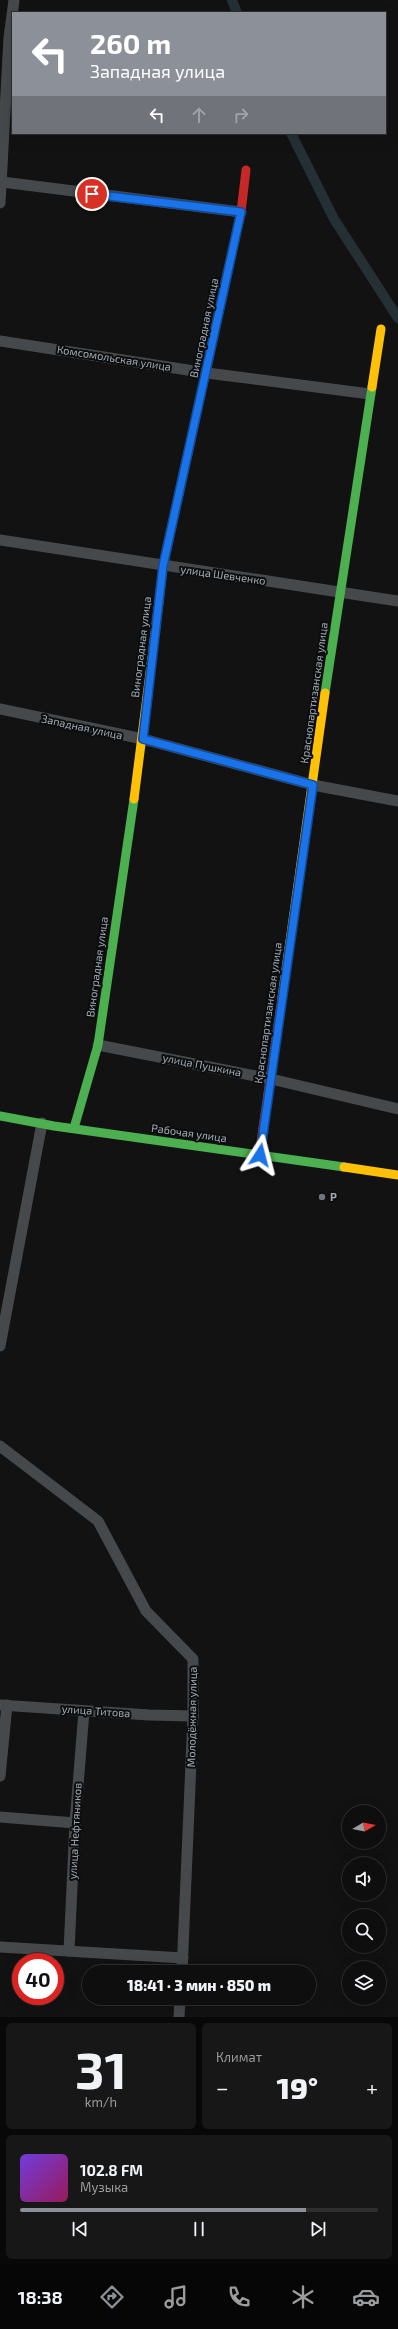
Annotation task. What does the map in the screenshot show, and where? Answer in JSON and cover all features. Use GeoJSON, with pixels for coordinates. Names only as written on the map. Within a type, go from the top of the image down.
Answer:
{"type":"FeatureCollection","features":[{"type":"Feature","properties":{"kind":"street"},"geometry":{"type":"LineString","coordinates":[[13,12],[14,0]]}},
{"type":"Feature","properties":{"kind":"street"},"geometry":{"type":"LineString","coordinates":[[0,203],[12,25]]}},
{"type":"Feature","properties":{"kind":"street","name":"Виноградная улица"},"geometry":{"type":"LineString","coordinates":[[74,1128],[98,1045],[143,739],[163,566],[207,373],[241,212],[246,170]]}},
{"type":"Feature","properties":{"kind":"street"},"geometry":{"type":"LineString","coordinates":[[2,182],[241,212]]}},
{"type":"Feature","properties":{"kind":"street","name":"Краснопартизанская улица"},"geometry":{"type":"LineString","coordinates":[[260,1155],[340,591],[381,329]]}},
{"type":"Feature","properties":{"kind":"street","name":"Комсомольская улица"},"geometry":{"type":"LineString","coordinates":[[0,341],[207,373],[370,394]]}},
{"type":"Feature","properties":{"kind":"street","name":"улица Шевченко"},"geometry":{"type":"LineString","coordinates":[[0,540],[398,601]]}},
{"type":"Feature","properties":{"kind":"street","name":"Западная улица"},"geometry":{"type":"LineString","coordinates":[[0,709],[143,739],[313,785],[398,801]]}},
{"type":"Feature","properties":{"kind":"street","name":"улица Пушкина"},"geometry":{"type":"LineString","coordinates":[[98,1045],[271,1079],[398,1109]]}},
{"type":"Feature","properties":{"kind":"street","name":"Рабочая улица"},"geometry":{"type":"LineString","coordinates":[[0,1116],[398,1175]]}},
{"type":"Feature","properties":{"kind":"street"},"geometry":{"type":"LineString","coordinates":[[0,1346],[42,1123]]}},
{"type":"Feature","properties":{"kind":"street","name":"Молодёжная улица"},"geometry":{"type":"LineString","coordinates":[[0,1446],[98,1521],[146,1611],[193,1659],[193,1716],[182,1965]]}},
{"type":"Feature","properties":{"kind":"street"},"geometry":{"type":"LineString","coordinates":[[0,1776],[3,1705]]}},
{"type":"Feature","properties":{"kind":"street","name":"улица Титова"},"geometry":{"type":"LineString","coordinates":[[3,1705],[84,1711],[193,1716]]}},
{"type":"Feature","properties":{"kind":"street","name":"улица Нефтяников"},"geometry":{"type":"LineString","coordinates":[[69,1951],[75,1823],[84,1711]]}},
{"type":"Feature","properties":{"kind":"street"},"geometry":{"type":"LineString","coordinates":[[0,1817],[75,1823]]}},
{"type":"Feature","properties":{"kind":"street"},"geometry":{"type":"LineString","coordinates":[[0,1947],[183,1958]]}},
{"type":"Feature","properties":{"kind":"street"},"geometry":{"type":"LineString","coordinates":[[179,2017],[180,2005]]}},
{"type":"Feature","properties":{"kind":"waterway"},"geometry":{"type":"LineString","coordinates":[[232,0],[237,12]]}},
{"type":"Feature","properties":{"kind":"waterway"},"geometry":{"type":"LineString","coordinates":[[292,134],[334,219],[398,318]]}},
{"type":"Feature","properties":{"kind":"traffic: fast"},"geometry":{"type":"LineString","coordinates":[[325,693],[372,387]]}},
{"type":"Feature","properties":{"kind":"traffic: fast"},"geometry":{"type":"LineString","coordinates":[[159,602],[163,566],[188,453]]}},
{"type":"Feature","properties":{"kind":"traffic: fast"},"geometry":{"type":"LineString","coordinates":[[74,1128],[98,1045],[134,799]]}},
{"type":"Feature","properties":{"kind":"traffic: fast"},"geometry":{"type":"LineString","coordinates":[[0,1116],[54,1126],[344,1167]]}},
{"type":"Feature","properties":{"kind":"traffic: slow"},"geometry":{"type":"LineString","coordinates":[[372,387],[381,329]]}},
{"type":"Feature","properties":{"kind":"traffic: slow"},"geometry":{"type":"LineString","coordinates":[[134,799],[159,602]]}},
{"type":"Feature","properties":{"kind":"traffic: slow"},"geometry":{"type":"LineString","coordinates":[[282,998],[325,693]]}},
{"type":"Feature","properties":{"kind":"traffic: slow"},"geometry":{"type":"LineString","coordinates":[[344,1167],[398,1175]]}},
{"type":"Feature","properties":{"kind":"traffic: jam"},"geometry":{"type":"LineString","coordinates":[[188,453],[241,212],[246,170]]}},
{"type":"Feature","properties":{"kind":"traffic: jam"},"geometry":{"type":"LineString","coordinates":[[259,1155],[282,998]]}},
{"type":"Feature","properties":{"kind":"place","name":"Р"},"geometry":{"type":"Point","coordinates":[322,1197]}},
{"type":"Feature","properties":{"kind":"route"},"geometry":{"type":"LineString","coordinates":[[92,194],[241,212],[207,373],[163,566],[143,739],[313,785],[260,1155]]}}]}
